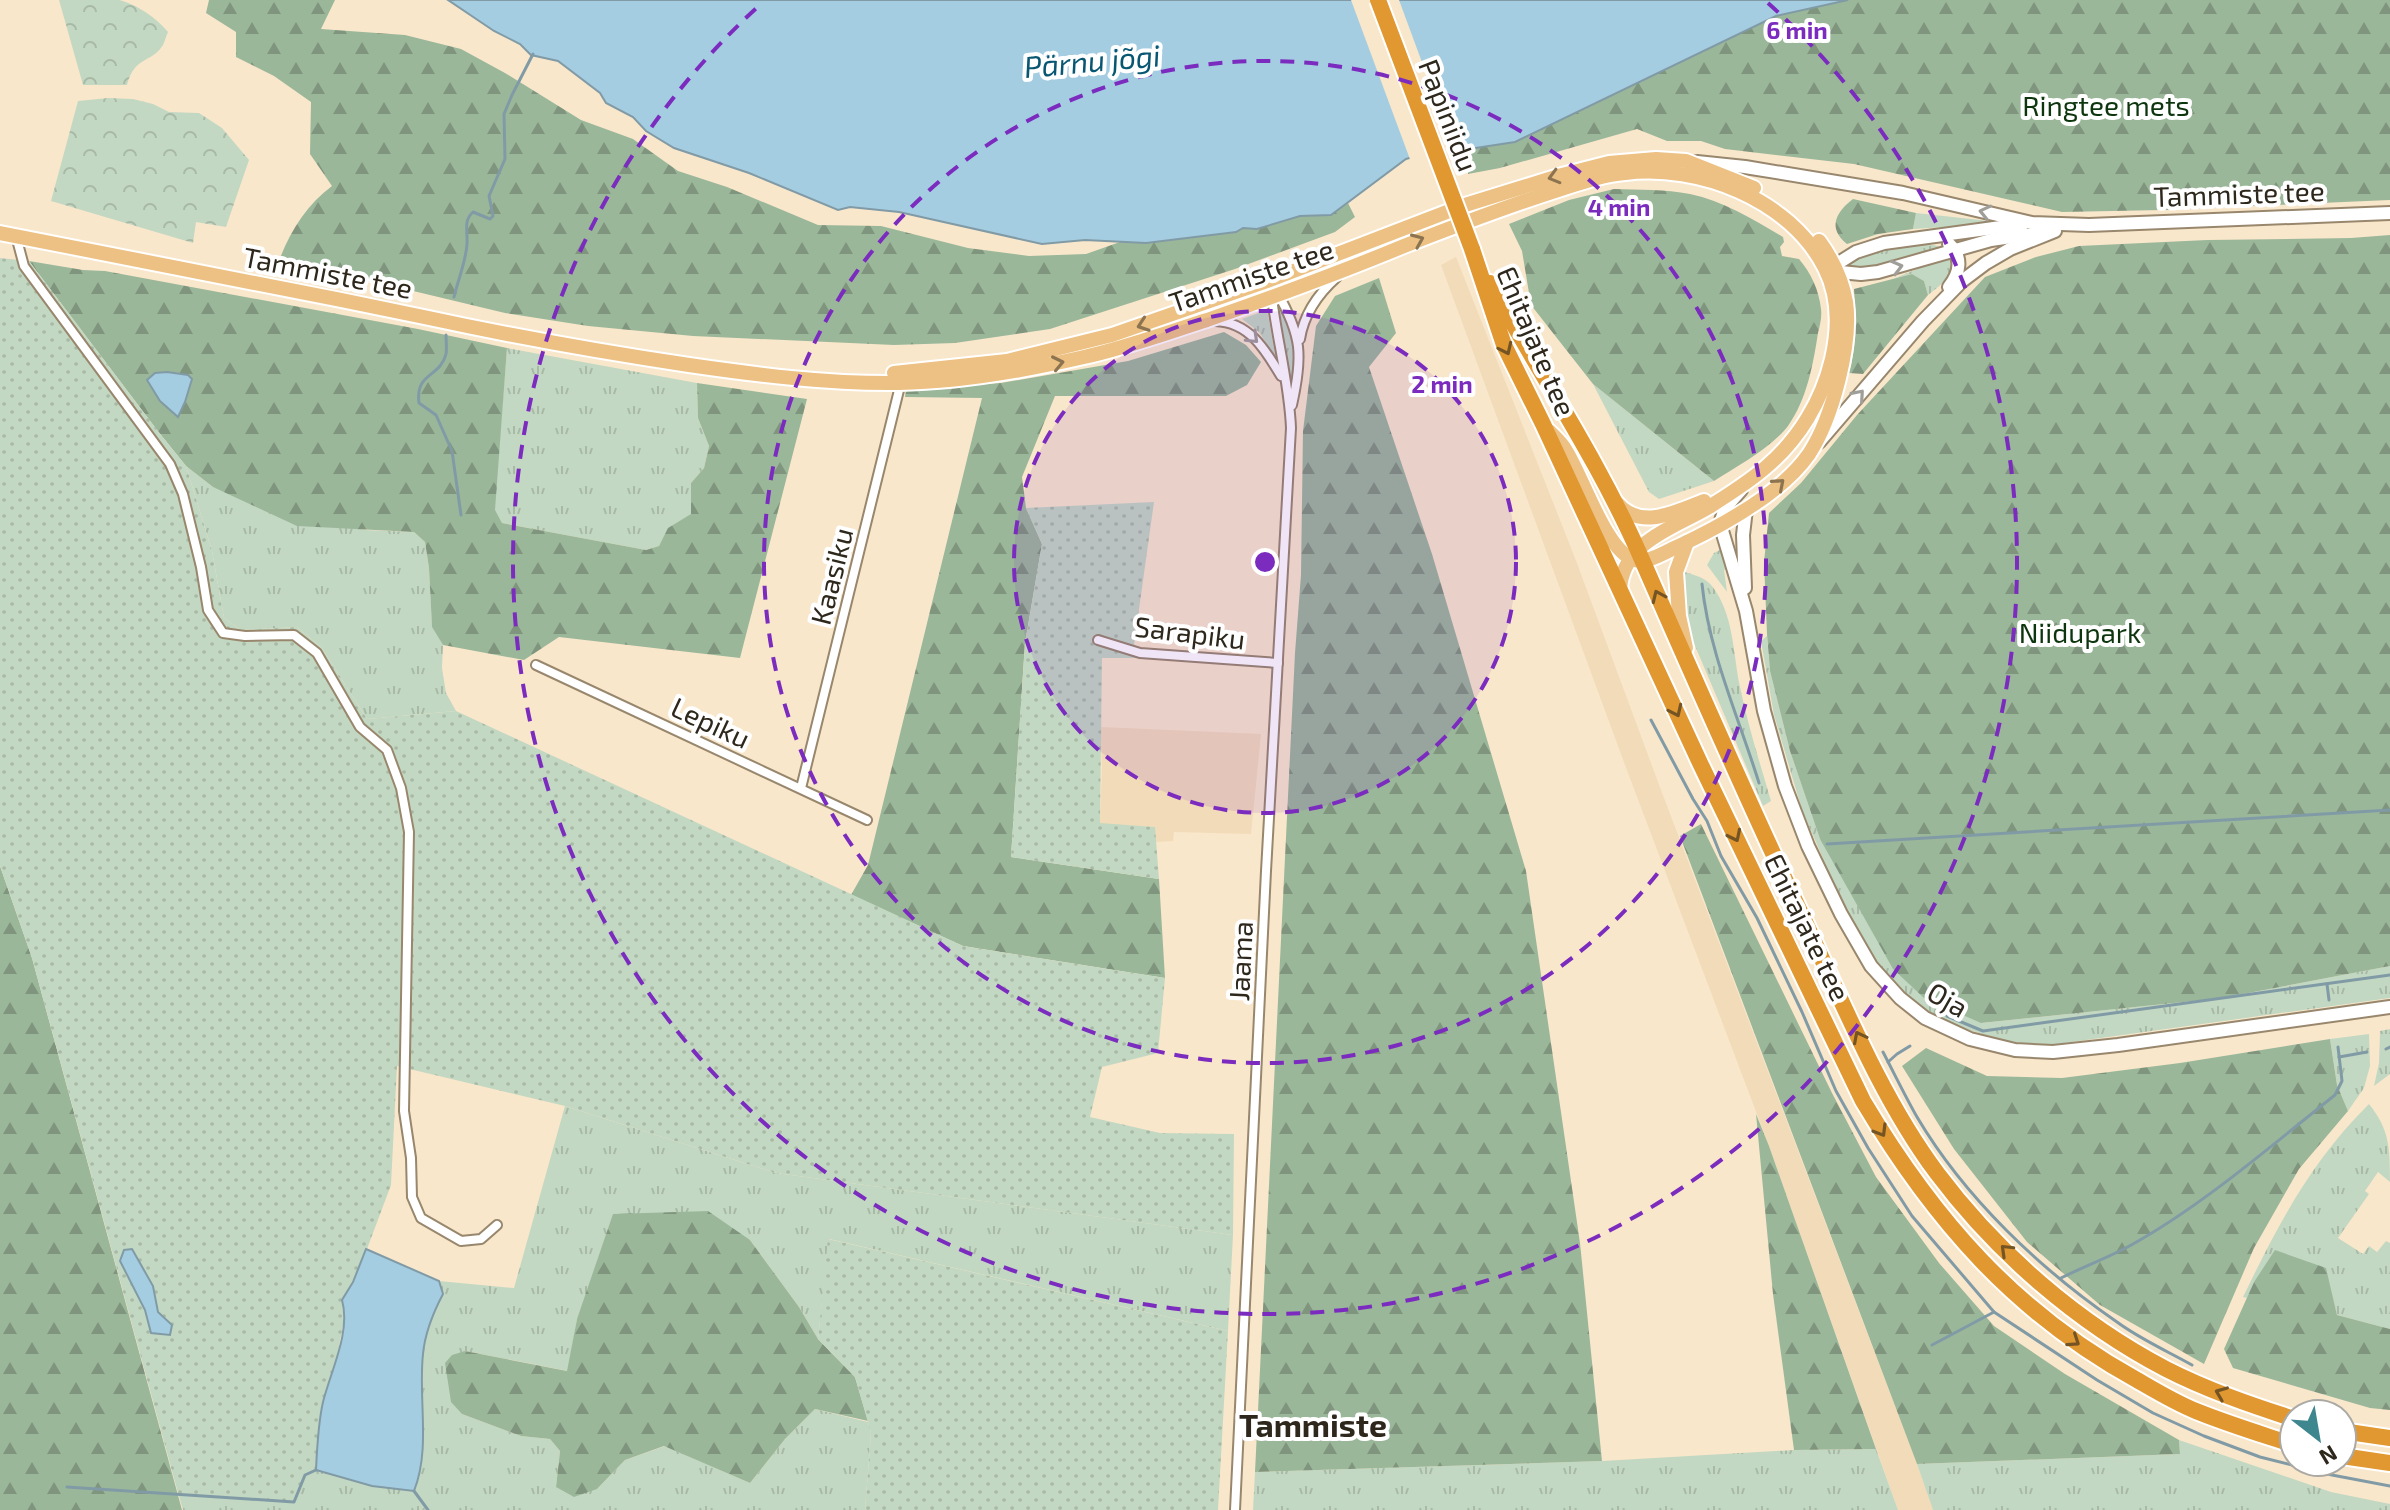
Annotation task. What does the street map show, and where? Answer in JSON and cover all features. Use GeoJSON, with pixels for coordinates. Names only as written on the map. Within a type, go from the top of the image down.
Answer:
{"type":"FeatureCollection","features":[{"type":"Feature","properties":{"kind":"highway","name":"Papiniidu"},"geometry":{"type":"LineString","coordinates":[[1378,0],[1472,249]]}},
{"type":"Feature","properties":{"kind":"highway","name":"Ehitajate tee"},"geometry":{"type":"LineString","coordinates":[[1472,249],[1504,345],[1701,765],[1863,1101],[1924,1196],[1957,1236],[2004,1284],[2062,1333],[2108,1365],[2193,1410],[2278,1439]]}},
{"type":"Feature","properties":{"kind":"highway","name":"Ehitajate tee"},"geometry":{"type":"LineString","coordinates":[[1472,249],[1614,499],[1745,796],[1846,1011],[1882,1081],[1936,1172],[2000,1246],[2082,1316],[2124,1345],[2198,1384],[2278,1414]]}},
{"type":"Feature","properties":{"kind":"highway"},"geometry":{"type":"LineString","coordinates":[[2358,1433],[2390,1438]]}},
{"type":"Feature","properties":{"kind":"highway"},"geometry":{"type":"LineString","coordinates":[[2358,1459],[2390,1463]]}},
{"type":"Feature","properties":{"kind":"main road","name":"Tammiste tee"},"geometry":{"type":"LineString","coordinates":[[902,378],[1007,361],[1084,342],[1270,280],[1465,205],[1562,175],[1631,159],[1686,161],[1760,191],[1789,210],[1814,235],[1833,269]]}},
{"type":"Feature","properties":{"kind":"main road"},"geometry":{"type":"LineString","coordinates":[[1686,161],[1745,167],[1903,193],[2032,223]]}},
{"type":"Feature","properties":{"kind":"main road","name":"Tammiste tee"},"geometry":{"type":"LineString","coordinates":[[0,233],[458,325],[647,359],[902,378],[988,376],[1102,352],[1275,296],[1455,225],[1551,192],[1628,172],[1656,171],[1709,181],[1759,201],[1797,229],[1833,269]]}},
{"type":"Feature","properties":{"kind":"main road","name":"Tammiste tee"},"geometry":{"type":"LineString","coordinates":[[2089,225],[2390,213]]}},
{"type":"Feature","properties":{"kind":"main road"},"geometry":{"type":"LineString","coordinates":[[1833,269],[1856,252],[1870,247],[2032,223],[2089,225]]}},
{"type":"Feature","properties":{"kind":"main road"},"geometry":{"type":"LineString","coordinates":[[1833,269],[1861,274],[1878,272],[2003,238],[2089,225]]}},
{"type":"Feature","properties":{"kind":"main road"},"geometry":{"type":"LineString","coordinates":[[1543,424],[1564,447],[1617,546],[1637,556],[1687,542],[1746,509],[1780,485],[1923,321],[1962,281],[2010,249],[2055,231]]}},
{"type":"Feature","properties":{"kind":"main road"},"geometry":{"type":"LineString","coordinates":[[1923,321],[1925,314],[1955,279],[1960,267],[1955,249],[1943,239],[1934,237]]}},
{"type":"Feature","properties":{"kind":"main road"},"geometry":{"type":"LineString","coordinates":[[1809,454],[1832,403],[1843,355],[1847,313],[1833,269]]}},
{"type":"Feature","properties":{"kind":"main road"},"geometry":{"type":"LineString","coordinates":[[1620,590],[1620,574],[1653,537],[1751,479],[1776,458],[1800,430],[1824,386],[1835,344],[1837,316],[1833,269]]}},
{"type":"Feature","properties":{"kind":"main road"},"geometry":{"type":"LineString","coordinates":[[1614,499],[1628,513],[1646,519],[1676,512],[1751,479]]}},
{"type":"Feature","properties":{"kind":"main road"},"geometry":{"type":"LineString","coordinates":[[1720,524],[1725,508],[1751,479]]}},
{"type":"Feature","properties":{"kind":"main road","name":"Oja"},"geometry":{"type":"LineString","coordinates":[[1746,509],[1743,535],[1746,611]]}},
{"type":"Feature","properties":{"kind":"main road","name":"Oja"},"geometry":{"type":"LineString","coordinates":[[1720,524],[1746,611],[1764,711],[1785,786],[1808,846],[1871,966],[1900,998],[1925,1018],[1970,1039],[2015,1050],[2053,1052],[2390,1007]]}},
{"type":"Feature","properties":{"kind":"main road"},"geometry":{"type":"LineString","coordinates":[[1687,542],[1677,567],[1681,627],[1687,651],[1744,777],[1745,796]]}},
{"type":"Feature","properties":{"kind":"street"},"geometry":{"type":"LineString","coordinates":[[16,236],[24,266],[170,464],[183,494],[208,610],[223,633],[294,635],[317,653],[360,727],[387,750],[401,788],[409,832],[404,1111],[411,1158],[412,1197],[421,1218],[461,1241],[481,1239],[497,1225]]}},
{"type":"Feature","properties":{"kind":"street","name":"Jaama"},"geometry":{"type":"LineString","coordinates":[[1235,1510],[1291,414],[1301,331],[1316,299],[1346,270]]}},
{"type":"Feature","properties":{"kind":"street","name":"Jaama"},"geometry":{"type":"LineString","coordinates":[[1270,280],[1275,296],[1291,414]]}},
{"type":"Feature","properties":{"kind":"street","name":"Jaama"},"geometry":{"type":"LineString","coordinates":[[1275,296],[1293,321],[1299,344]]}},
{"type":"Feature","properties":{"kind":"street","name":"Jaama"},"geometry":{"type":"LineString","coordinates":[[1199,322],[1230,322],[1253,335],[1286,386]]}},
{"type":"Feature","properties":{"kind":"street","name":"Kaasiku"},"geometry":{"type":"LineString","coordinates":[[801,788],[902,378]]}},
{"type":"Feature","properties":{"kind":"street","name":"Sarapiku"},"geometry":{"type":"LineString","coordinates":[[1098,640],[1140,653],[1278,663]]}},
{"type":"Feature","properties":{"kind":"street","name":"Lepiku"},"geometry":{"type":"LineString","coordinates":[[536,665],[867,820]]}},
{"type":"Feature","properties":{"kind":"street"},"geometry":{"type":"LineString","coordinates":[[2361,1460],[2390,1470]]}},
{"type":"Feature","properties":{"kind":"shaded area"},"geometry":{"type":"Polygon","coordinates":[[[1456,257],[1575,558],[1933,1510],[1898,1510],[1769,1146],[1441,265],[1456,257]]]}},
{"type":"Feature","properties":{"kind":"shaded area"},"geometry":{"type":"Polygon","coordinates":[[[1100,727],[1261,734],[1251,834],[1174,832],[1173,841],[1156,842],[1154,827],[1100,824],[1100,727]]]}},
{"type":"Feature","properties":{"kind":"green space"},"geometry":{"type":"Polygon","coordinates":[[[59,0],[119,0],[146,12],[168,32],[158,51],[134,69],[127,85],[83,85],[59,0]]]}},
{"type":"Feature","properties":{"kind":"green space"},"geometry":{"type":"Polygon","coordinates":[[[209,0],[335,0],[321,29],[405,35],[461,49],[581,120],[633,139],[678,171],[727,187],[818,225],[881,226],[968,248],[1029,256],[1086,254],[1120,242],[1146,243],[1236,232],[1243,228],[1257,229],[1300,216],[1331,215],[1348,203],[1355,217],[1335,232],[1235,269],[1050,329],[955,343],[894,345],[693,336],[588,326],[505,313],[384,284],[277,267],[298,222],[332,186],[310,154],[311,102],[274,76],[236,57],[236,32],[206,13],[209,0]]]}},
{"type":"Feature","properties":{"kind":"green space","name":"Ringtee mets"},"geometry":{"type":"Polygon","coordinates":[[[1848,0],[2390,0],[2390,200],[2062,212],[1854,164],[1725,149],[1701,141],[1667,141],[1637,129],[1500,168],[1468,174],[1469,149],[1515,142],[1776,16],[1848,0]]]}},
{"type":"Feature","properties":{"kind":"green space"},"geometry":{"type":"Polygon","coordinates":[[[133,99],[169,112],[199,113],[222,128],[249,160],[226,227],[196,222],[193,243],[51,201],[78,101],[133,99]]]}},
{"type":"Feature","properties":{"kind":"green space"},"geometry":{"type":"Polygon","coordinates":[[[1614,189],[1690,194],[1738,212],[1783,237],[1780,247],[1782,256],[1799,259],[1816,289],[1821,321],[1808,381],[1795,416],[1773,441],[1714,481],[1593,384],[1531,305],[1522,251],[1509,224],[1569,200],[1614,189]]]}},
{"type":"Feature","properties":{"kind":"green space"},"geometry":{"type":"Polygon","coordinates":[[[1853,199],[1916,213],[1913,229],[1878,234],[1847,244],[1837,232],[1836,220],[1853,199]]]}},
{"type":"Feature","properties":{"kind":"green space"},"geometry":{"type":"Polygon","coordinates":[[[1916,213],[2008,223],[1913,229],[1916,213]]]}},
{"type":"Feature","properties":{"kind":"green space","name":"Niidupark"},"geometry":{"type":"Polygon","coordinates":[[[2390,235],[2390,966],[2222,998],[1981,1023],[1924,998],[1893,969],[1820,839],[1790,751],[1770,671],[1764,562],[1769,513],[1801,483],[1857,415],[1985,277],[2036,257],[2079,246],[2390,235]]]}},
{"type":"Feature","properties":{"kind":"green space"},"geometry":{"type":"Polygon","coordinates":[[[1923,243],[1943,247],[1869,269],[1850,268],[1847,264],[1884,249],[1923,243]]]}},
{"type":"Feature","properties":{"kind":"green space"},"geometry":{"type":"Polygon","coordinates":[[[1946,257],[1952,260],[1948,276],[1928,295],[1924,281],[1912,274],[1893,279],[1946,257]]]}},
{"type":"Feature","properties":{"kind":"green space"},"geometry":{"type":"Polygon","coordinates":[[[0,258],[29,261],[186,466],[212,551],[224,618],[241,630],[297,627],[322,648],[367,719],[456,711],[963,946],[1165,978],[1158,1053],[1102,1067],[1090,1117],[1160,1133],[1234,1134],[1233,1235],[776,1173],[565,1106],[397,1066],[391,1185],[361,1265],[342,1300],[346,1312],[316,1470],[305,1475],[294,1502],[178,1493],[32,958],[0,866],[0,258]]]}},
{"type":"Feature","properties":{"kind":"green space"},"geometry":{"type":"Polygon","coordinates":[[[29,261],[105,271],[507,348],[495,510],[502,523],[646,550],[659,546],[668,528],[691,514],[691,483],[704,468],[709,446],[698,418],[697,383],[807,399],[740,658],[559,637],[524,660],[443,645],[432,627],[425,542],[414,532],[297,526],[213,487],[186,466],[29,261]]]}},
{"type":"Feature","properties":{"kind":"green space"},"geometry":{"type":"Polygon","coordinates":[[[1912,274],[1924,281],[1928,295],[1863,374],[1849,373],[1855,331],[1854,289],[1912,274]]]}},
{"type":"Feature","properties":{"kind":"green space"},"geometry":{"type":"Polygon","coordinates":[[[1379,278],[1396,333],[1369,367],[1432,554],[1526,871],[1580,1243],[1602,1461],[1255,1472],[1301,575],[1303,431],[1316,326],[1335,296],[1379,278]]]}},
{"type":"Feature","properties":{"kind":"green space"},"geometry":{"type":"Polygon","coordinates":[[[1278,305],[1291,329],[1292,377],[1288,373],[1278,305]]]}},
{"type":"Feature","properties":{"kind":"green space"},"geometry":{"type":"Polygon","coordinates":[[[1267,310],[1276,358],[1259,332],[1242,319],[1267,310]]]}},
{"type":"Feature","properties":{"kind":"green space"},"geometry":{"type":"Polygon","coordinates":[[[1224,332],[1246,345],[1261,362],[1247,385],[1226,396],[1055,396],[1022,477],[1026,508],[1042,544],[1025,643],[1011,857],[1159,879],[1165,978],[963,946],[851,895],[868,865],[982,398],[905,397],[906,389],[1001,383],[1128,361],[1224,332]]]}},
{"type":"Feature","properties":{"kind":"green space"},"geometry":{"type":"Polygon","coordinates":[[[507,348],[697,383],[698,418],[709,446],[704,468],[691,483],[692,514],[669,528],[659,546],[646,550],[502,523],[494,510],[507,348]]]}},
{"type":"Feature","properties":{"kind":"green space"},"geometry":{"type":"Polygon","coordinates":[[[1593,384],[1714,481],[1659,499],[1649,492],[1593,384]]]}},
{"type":"Feature","properties":{"kind":"green space"},"geometry":{"type":"Polygon","coordinates":[[[186,466],[213,487],[365,530],[414,532],[425,542],[432,626],[443,645],[442,668],[446,693],[456,711],[367,719],[322,648],[297,627],[241,630],[224,618],[212,551],[186,466]]]}},
{"type":"Feature","properties":{"kind":"green space"},"geometry":{"type":"Polygon","coordinates":[[[1154,502],[1134,645],[1139,658],[1102,658],[1100,823],[1155,827],[1159,879],[1011,857],[1025,643],[1042,544],[1026,508],[1154,502]]]}},
{"type":"Feature","properties":{"kind":"green space"},"geometry":{"type":"Polygon","coordinates":[[[1722,549],[1729,568],[1724,570],[1727,592],[1707,565],[1714,553],[1722,549]]]}},
{"type":"Feature","properties":{"kind":"green space"},"geometry":{"type":"Polygon","coordinates":[[[1685,572],[1709,583],[1725,609],[1743,702],[1771,801],[1763,806],[1690,634],[1685,572]]]}},
{"type":"Feature","properties":{"kind":"green space"},"geometry":{"type":"Polygon","coordinates":[[[1767,636],[1770,671],[1790,751],[1820,839],[1982,1023],[2222,998],[2390,966],[2390,998],[2043,1046],[2007,1041],[1948,1024],[1912,1000],[1869,953],[1838,893],[1802,810],[1774,715],[1761,641],[1767,636]]]}},
{"type":"Feature","properties":{"kind":"green space"},"geometry":{"type":"Polygon","coordinates":[[[1701,824],[1876,1177],[1939,1263],[1994,1326],[2065,1374],[2179,1440],[2180,1454],[1917,1464],[1680,836],[1701,824]]]}},
{"type":"Feature","properties":{"kind":"green space"},"geometry":{"type":"Polygon","coordinates":[[[0,866],[32,958],[182,1510],[0,1510],[0,866]]]}},
{"type":"Feature","properties":{"kind":"green space"},"geometry":{"type":"Polygon","coordinates":[[[2390,1029],[2390,1074],[2374,1086],[2379,1063],[2380,1031],[2390,1029]]]}},
{"type":"Feature","properties":{"kind":"green space"},"geometry":{"type":"Polygon","coordinates":[[[2369,1034],[2370,1066],[2364,1088],[2348,1111],[2337,1085],[2330,1039],[2369,1034]]]}},
{"type":"Feature","properties":{"kind":"green space"},"geometry":{"type":"Polygon","coordinates":[[[2330,1039],[2337,1085],[2348,1111],[2299,1169],[2254,1248],[2204,1364],[2100,1305],[2027,1242],[1954,1149],[1902,1066],[1926,1048],[1987,1076],[2062,1078],[2330,1039]]]}},
{"type":"Feature","properties":{"kind":"green space"},"geometry":{"type":"Polygon","coordinates":[[[2369,1104],[2387,1140],[2390,1182],[2378,1172],[2365,1191],[2369,1194],[2338,1238],[2363,1254],[2369,1246],[2377,1252],[2386,1241],[2390,1243],[2390,1329],[2337,1315],[2325,1268],[2254,1282],[2247,1298],[2243,1297],[2297,1195],[2330,1148],[2369,1104]]]}},
{"type":"Feature","properties":{"kind":"green space"},"geometry":{"type":"Polygon","coordinates":[[[565,1106],[776,1173],[1233,1235],[1228,1331],[829,1239],[818,1339],[799,1307],[750,1240],[577,1319],[568,1371],[465,1351],[462,1414],[521,1436],[550,1439],[560,1451],[556,1487],[597,1489],[625,1460],[665,1446],[750,1483],[785,1439],[815,1409],[868,1422],[871,1433],[865,1510],[183,1510],[178,1493],[259,1501],[299,1487],[305,1475],[316,1470],[372,1486],[423,1420],[423,1354],[430,1318],[443,1294],[439,1281],[514,1288],[565,1106]]]}},
{"type":"Feature","properties":{"kind":"green space"},"geometry":{"type":"Polygon","coordinates":[[[1756,1114],[1876,1449],[1794,1450],[1773,1294],[1756,1114]]]}},
{"type":"Feature","properties":{"kind":"green space"},"geometry":{"type":"Polygon","coordinates":[[[708,1211],[750,1240],[799,1307],[818,1339],[855,1377],[868,1421],[815,1409],[785,1439],[750,1483],[664,1446],[625,1460],[597,1489],[574,1497],[556,1487],[560,1451],[550,1439],[521,1436],[462,1414],[451,1402],[445,1363],[452,1355],[465,1351],[567,1371],[577,1319],[613,1214],[708,1211]]]}},
{"type":"Feature","properties":{"kind":"green space"},"geometry":{"type":"Polygon","coordinates":[[[828,1239],[1228,1331],[1218,1510],[865,1510],[871,1433],[855,1377],[818,1339],[828,1239]]]}},
{"type":"Feature","properties":{"kind":"green space"},"geometry":{"type":"Polygon","coordinates":[[[2275,1250],[2326,1268],[2337,1315],[2390,1329],[2390,1410],[2358,1404],[2358,1398],[2336,1398],[2233,1368],[2224,1349],[2254,1282],[2275,1250]]]}},
{"type":"Feature","properties":{"kind":"green space"},"geometry":{"type":"Polygon","coordinates":[[[2179,1440],[2278,1474],[2278,1478],[2290,1478],[2331,1492],[2390,1504],[2390,1510],[1933,1510],[1917,1464],[2180,1454],[2179,1440]]]}},
{"type":"Feature","properties":{"kind":"green space"},"geometry":{"type":"Polygon","coordinates":[[[1876,1449],[1898,1510],[1253,1510],[1255,1472],[1876,1449]]]}},
{"type":"Feature","properties":{"kind":"water","name":"Pärnu jõgi"},"geometry":{"type":"Polygon","coordinates":[[[448,0],[1848,0],[1776,16],[1515,142],[1469,149],[1458,144],[1406,159],[1331,215],[1300,216],[1257,229],[1243,228],[1236,232],[1146,243],[1085,240],[1042,244],[899,212],[850,207],[838,210],[749,173],[674,148],[646,131],[633,117],[606,103],[600,93],[558,61],[531,55],[520,44],[494,31],[448,0]]]}},
{"type":"Feature","properties":{"kind":"water"},"geometry":{"type":"Polygon","coordinates":[[[155,373],[188,375],[192,379],[178,417],[160,401],[147,380],[155,373]]]}},
{"type":"Feature","properties":{"kind":"water"},"geometry":{"type":"Polygon","coordinates":[[[132,1249],[153,1286],[158,1312],[172,1325],[170,1335],[151,1333],[145,1310],[120,1261],[124,1250],[132,1249]]]}},
{"type":"Feature","properties":{"kind":"water"},"geometry":{"type":"Polygon","coordinates":[[[366,1249],[439,1281],[443,1294],[424,1346],[422,1458],[414,1491],[372,1486],[316,1470],[321,1410],[344,1325],[342,1300],[366,1249]]]}},
{"type":"Feature","properties":{"kind":"pier"},"geometry":{"type":"Polygon","coordinates":[[[1351,0],[1399,0],[1454,149],[1411,162],[1351,0]]]}},
{"type":"Feature","properties":{"kind":"waterway"},"geometry":{"type":"LineString","coordinates":[[454,297],[464,264],[468,219],[473,212],[490,219],[493,216],[489,196],[505,159],[504,114],[533,54]]}},
{"type":"Feature","properties":{"kind":"waterway"},"geometry":{"type":"LineString","coordinates":[[446,335],[443,362],[424,380],[419,403],[436,415],[452,451],[461,515]]}},
{"type":"Feature","properties":{"kind":"waterway"},"geometry":{"type":"LineString","coordinates":[[1702,584],[1718,660],[1759,783]]}},
{"type":"Feature","properties":{"kind":"waterway"},"geometry":{"type":"LineString","coordinates":[[1651,720],[1707,821],[1721,856],[1757,918],[1836,1091],[1868,1148],[1912,1216],[1994,1312],[2097,1380],[2153,1413],[2204,1436],[2260,1457],[2390,1486]]}},
{"type":"Feature","properties":{"kind":"waterway"},"geometry":{"type":"LineString","coordinates":[[1827,844],[2390,810]]}},
{"type":"Feature","properties":{"kind":"waterway"},"geometry":{"type":"LineString","coordinates":[[1947,1016],[1983,1031],[2390,975]]}},
{"type":"Feature","properties":{"kind":"waterway"},"geometry":{"type":"LineString","coordinates":[[2327,984],[2329,1000]]}},
{"type":"Feature","properties":{"kind":"waterway"},"geometry":{"type":"LineString","coordinates":[[1888,1062],[1910,1046]]}},
{"type":"Feature","properties":{"kind":"waterway"},"geometry":{"type":"LineString","coordinates":[[2061,1278],[2124,1249],[2185,1211],[2237,1174],[2335,1095],[2342,1081],[2338,1047]]}},
{"type":"Feature","properties":{"kind":"waterway"},"geometry":{"type":"LineString","coordinates":[[2386,1049],[2390,1047]]}},
{"type":"Feature","properties":{"kind":"waterway"},"geometry":{"type":"LineString","coordinates":[[1883,1052],[1936,1147],[2006,1230],[2088,1301],[2135,1334],[2192,1365]]}},
{"type":"Feature","properties":{"kind":"waterway"},"geometry":{"type":"LineString","coordinates":[[2339,1057],[2367,1052]]}},
{"type":"Feature","properties":{"kind":"waterway"},"geometry":{"type":"LineString","coordinates":[[1932,1345],[1994,1312]]}},
{"type":"Feature","properties":{"kind":"waterway"},"geometry":{"type":"LineString","coordinates":[[67,1487],[294,1502],[305,1475],[316,1470]]}},
{"type":"Feature","properties":{"kind":"waterway"},"geometry":{"type":"LineString","coordinates":[[414,1491],[428,1510]]}},
{"type":"Feature","properties":{"kind":"district","name":"Tammiste"},"geometry":{"type":"Point","coordinates":[1313,1424]}}]}
